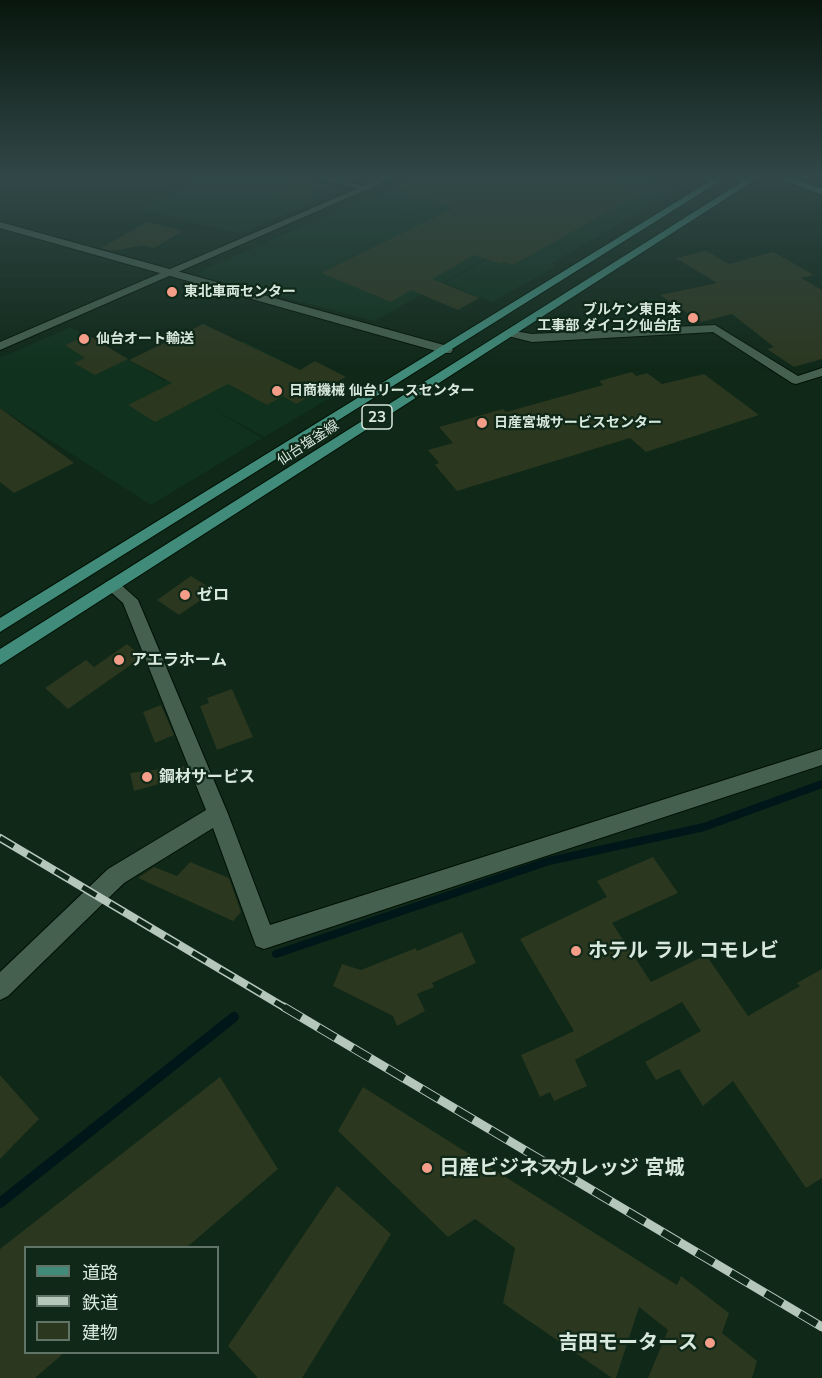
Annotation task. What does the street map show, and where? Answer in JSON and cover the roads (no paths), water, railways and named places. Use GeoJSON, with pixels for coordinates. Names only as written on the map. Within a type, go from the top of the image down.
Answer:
{"type":"FeatureCollection","features":[{"type":"Feature","properties":{"kind":"main road","name":"仙台塩釜線"},"geometry":{"type":"LineString","coordinates":[[0,626],[619,242]]}},
{"type":"Feature","properties":{"kind":"main road","name":"仙台塩釜線"},"geometry":{"type":"LineString","coordinates":[[0,658],[652,242]]}},
{"type":"Feature","properties":{"kind":"street"},"geometry":{"type":"LineString","coordinates":[[63,242],[447,350]]}},
{"type":"Feature","properties":{"kind":"street"},"geometry":{"type":"LineString","coordinates":[[0,346],[240,242]]}},
{"type":"Feature","properties":{"kind":"street"},"geometry":{"type":"LineString","coordinates":[[508,333],[532,338],[715,328],[796,380],[822,372]]}},
{"type":"Feature","properties":{"kind":"street"},"geometry":{"type":"LineString","coordinates":[[112,586],[130,600],[218,814],[264,938],[822,757]]}},
{"type":"Feature","properties":{"kind":"street"},"geometry":{"type":"LineString","coordinates":[[0,988],[116,876],[218,814]]}},
{"type":"Feature","properties":{"kind":"waterway"},"geometry":{"type":"LineString","coordinates":[[276,954],[549,861],[704,827],[822,784]]}},
{"type":"Feature","properties":{"kind":"waterway"},"geometry":{"type":"LineString","coordinates":[[0,1203],[234,1017]]}},
{"type":"Feature","properties":{"kind":"railway"},"geometry":{"type":"LineString","coordinates":[[0,838],[287,1009]]}},
{"type":"Feature","properties":{"kind":"railway"},"geometry":{"type":"LineString","coordinates":[[284,1007],[822,1327]]}},
{"type":"Feature","properties":{"kind":"place","name":"東北車両センター"},"geometry":{"type":"Point","coordinates":[172,292]}},
{"type":"Feature","properties":{"kind":"place","name":"ブルケン東日本 工事部 ダイコク仙台店"},"geometry":{"type":"Point","coordinates":[693,318]}},
{"type":"Feature","properties":{"kind":"place","name":"仙台オート輸送"},"geometry":{"type":"Point","coordinates":[84,339]}},
{"type":"Feature","properties":{"kind":"place","name":"日商機械 仙台リースセンター"},"geometry":{"type":"Point","coordinates":[277,391]}},
{"type":"Feature","properties":{"kind":"place","name":"日産宮城サービスセンター"},"geometry":{"type":"Point","coordinates":[482,423]}},
{"type":"Feature","properties":{"kind":"place","name":"ゼロ"},"geometry":{"type":"Point","coordinates":[185,595]}},
{"type":"Feature","properties":{"kind":"place","name":"アエラホーム"},"geometry":{"type":"Point","coordinates":[119,660]}},
{"type":"Feature","properties":{"kind":"place","name":"鋼材サービス"},"geometry":{"type":"Point","coordinates":[147,777]}},
{"type":"Feature","properties":{"kind":"place","name":"ホテル ラル コモレビ"},"geometry":{"type":"Point","coordinates":[576,951]}},
{"type":"Feature","properties":{"kind":"place","name":"日産ビジネスカレッジ 宮城"},"geometry":{"type":"Point","coordinates":[427,1168]}},
{"type":"Feature","properties":{"kind":"place","name":"吉田モータース"},"geometry":{"type":"Point","coordinates":[710,1343]}}]}
